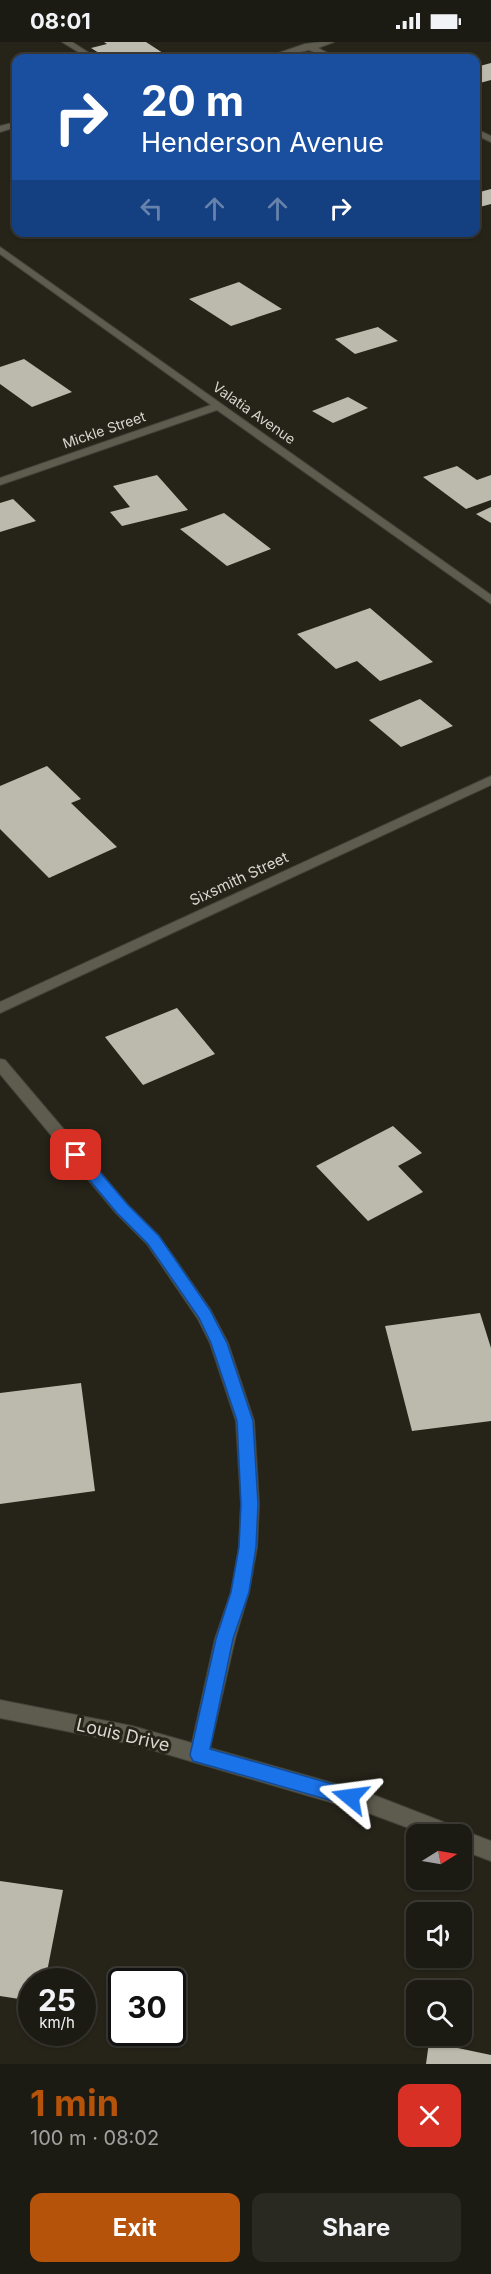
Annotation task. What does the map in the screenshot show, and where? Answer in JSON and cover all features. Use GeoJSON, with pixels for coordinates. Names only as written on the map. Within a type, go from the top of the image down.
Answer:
{"type":"FeatureCollection","features":[{"type":"Feature","properties":{"kind":"street"},"geometry":{"type":"LineString","coordinates":[[66,42],[86,54]]}},
{"type":"Feature","properties":{"kind":"street"},"geometry":{"type":"LineString","coordinates":[[300,42],[325,54]]}},
{"type":"Feature","properties":{"kind":"street"},"geometry":{"type":"LineString","coordinates":[[283,54],[330,42]]}},
{"type":"Feature","properties":{"kind":"street","name":"Valatia Avenue"},"geometry":{"type":"LineString","coordinates":[[0,250],[491,600]]}},
{"type":"Feature","properties":{"kind":"street","name":"Mickle Street"},"geometry":{"type":"LineString","coordinates":[[0,482],[218,406]]}},
{"type":"Feature","properties":{"kind":"street","name":"Sixsmith Street"},"geometry":{"type":"LineString","coordinates":[[0,1008],[491,780]]}},
{"type":"Feature","properties":{"kind":"street"},"geometry":{"type":"LineString","coordinates":[[0,1064],[122,1209],[153,1240],[198,1305],[219,1343],[245,1421],[250,1504],[248,1547],[240,1592],[225,1639],[200,1755]]}},
{"type":"Feature","properties":{"kind":"street","name":"Louis Drive"},"geometry":{"type":"LineString","coordinates":[[0,1709],[132,1735],[371,1804],[423,1824]]}},
{"type":"Feature","properties":{"kind":"street"},"geometry":{"type":"LineString","coordinates":[[472,1844],[491,1851]]}},
{"type":"Feature","properties":{"kind":"building"},"geometry":{"type":"Polygon","coordinates":[[[104,42],[146,42],[164,54],[101,54],[91,48],[107,44],[104,42]]]}},
{"type":"Feature","properties":{"kind":"building"},"geometry":{"type":"Polygon","coordinates":[[[491,63],[491,80],[480,83],[480,66],[491,63]]]}},
{"type":"Feature","properties":{"kind":"building"},"geometry":{"type":"Polygon","coordinates":[[[491,189],[491,204],[480,207],[480,192],[491,189]]]}},
{"type":"Feature","properties":{"kind":"building"},"geometry":{"type":"Polygon","coordinates":[[[239,282],[282,309],[231,326],[189,299],[239,282]]]}},
{"type":"Feature","properties":{"kind":"building"},"geometry":{"type":"Polygon","coordinates":[[[378,327],[398,341],[355,354],[335,339],[378,327]]]}},
{"type":"Feature","properties":{"kind":"building"},"geometry":{"type":"Polygon","coordinates":[[[24,359],[72,392],[32,407],[0,384],[0,367],[24,359]]]}},
{"type":"Feature","properties":{"kind":"building"},"geometry":{"type":"Polygon","coordinates":[[[348,397],[368,408],[333,423],[312,411],[348,397]]]}},
{"type":"Feature","properties":{"kind":"building"},"geometry":{"type":"Polygon","coordinates":[[[457,466],[477,480],[491,475],[491,500],[466,509],[423,477],[457,466]]]}},
{"type":"Feature","properties":{"kind":"building"},"geometry":{"type":"Polygon","coordinates":[[[157,475],[188,510],[122,526],[110,512],[130,507],[113,486],[157,475]]]}},
{"type":"Feature","properties":{"kind":"building"},"geometry":{"type":"Polygon","coordinates":[[[13,499],[36,521],[0,532],[0,503],[13,499]]]}},
{"type":"Feature","properties":{"kind":"building"},"geometry":{"type":"Polygon","coordinates":[[[491,507],[491,523],[476,514],[491,507]]]}},
{"type":"Feature","properties":{"kind":"building"},"geometry":{"type":"Polygon","coordinates":[[[224,513],[271,549],[227,566],[180,529],[224,513]]]}},
{"type":"Feature","properties":{"kind":"building"},"geometry":{"type":"Polygon","coordinates":[[[370,608],[433,662],[380,681],[357,661],[336,669],[297,634],[370,608]]]}},
{"type":"Feature","properties":{"kind":"building"},"geometry":{"type":"Polygon","coordinates":[[[420,699],[453,726],[401,747],[369,720],[420,699]]]}},
{"type":"Feature","properties":{"kind":"building"},"geometry":{"type":"Polygon","coordinates":[[[47,766],[81,799],[71,803],[117,847],[49,878],[0,829],[0,786],[47,766]]]}},
{"type":"Feature","properties":{"kind":"building"},"geometry":{"type":"Polygon","coordinates":[[[177,1008],[215,1054],[143,1085],[105,1037],[177,1008]]]}},
{"type":"Feature","properties":{"kind":"building"},"geometry":{"type":"Polygon","coordinates":[[[393,1126],[422,1153],[398,1166],[423,1192],[368,1221],[316,1166],[393,1126]]]}},
{"type":"Feature","properties":{"kind":"building"},"geometry":{"type":"Polygon","coordinates":[[[480,1313],[491,1348],[491,1421],[412,1431],[385,1326],[480,1313]]]}},
{"type":"Feature","properties":{"kind":"building"},"geometry":{"type":"Polygon","coordinates":[[[81,1383],[95,1491],[0,1504],[0,1393],[81,1383]]]}},
{"type":"Feature","properties":{"kind":"building"},"geometry":{"type":"Polygon","coordinates":[[[0,1881],[63,1890],[48,1968],[18,1968],[18,1999],[0,1996],[0,1881]]]}},
{"type":"Feature","properties":{"kind":"building"},"geometry":{"type":"Polygon","coordinates":[[[428,2046],[448,2046],[491,2055],[491,2064],[426,2064],[428,2046]]]}},
{"type":"Feature","properties":{"kind":"route"},"geometry":{"type":"LineString","coordinates":[[76,1155],[122,1209],[153,1240],[204,1314],[219,1343],[245,1421],[250,1504],[248,1547],[240,1592],[225,1639],[200,1755],[350,1797]]}}]}
